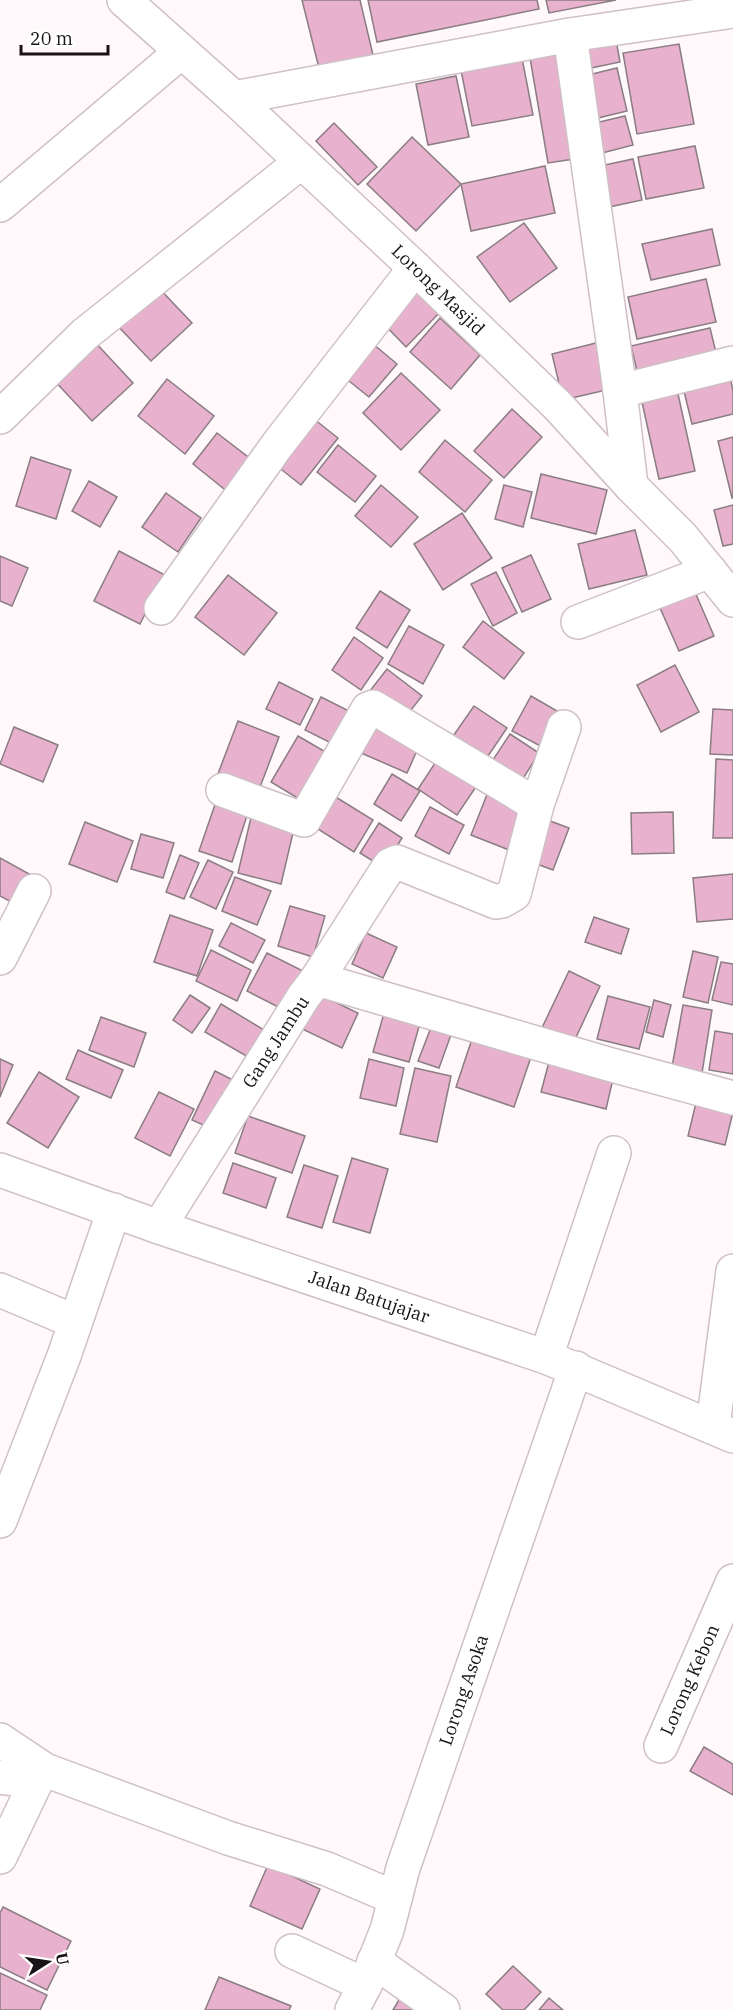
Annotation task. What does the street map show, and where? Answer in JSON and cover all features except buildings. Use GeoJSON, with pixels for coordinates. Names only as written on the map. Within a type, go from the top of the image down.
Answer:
{"type":"FeatureCollection","features":[{"type":"Feature","properties":{"kind":"street","name":"Lorong Masjid"},"geometry":{"type":"LineString","coordinates":[[134,3],[181,52],[234,98],[416,268],[558,406],[631,486],[683,538],[733,600]]}},
{"type":"Feature","properties":{"kind":"street"},"geometry":{"type":"LineString","coordinates":[[234,98],[570,35],[733,11]]}},
{"type":"Feature","properties":{"kind":"street"},"geometry":{"type":"LineString","coordinates":[[570,35],[620,391],[631,486]]}},
{"type":"Feature","properties":{"kind":"street"},"geometry":{"type":"LineString","coordinates":[[0,205],[181,52]]}},
{"type":"Feature","properties":{"kind":"street"},"geometry":{"type":"LineString","coordinates":[[0,417],[85,334],[301,162]]}},
{"type":"Feature","properties":{"kind":"street"},"geometry":{"type":"LineString","coordinates":[[161,608],[278,444],[416,268]]}},
{"type":"Feature","properties":{"kind":"street"},"geometry":{"type":"LineString","coordinates":[[620,391],[733,363]]}},
{"type":"Feature","properties":{"kind":"street"},"geometry":{"type":"LineString","coordinates":[[578,622],[710,571]]}},
{"type":"Feature","properties":{"kind":"street"},"geometry":{"type":"LineString","coordinates":[[223,790],[304,820],[368,709],[373,707],[537,805],[564,727]]}},
{"type":"Feature","properties":{"kind":"street","name":"Gang Jambu"},"geometry":{"type":"LineString","coordinates":[[159,1227],[304,996],[317,980],[390,865],[397,862],[496,902],[502,901],[514,894],[537,805]]}},
{"type":"Feature","properties":{"kind":"street"},"geometry":{"type":"LineString","coordinates":[[0,958],[34,891]]}},
{"type":"Feature","properties":{"kind":"street"},"geometry":{"type":"LineString","coordinates":[[317,980],[733,1098]]}},
{"type":"Feature","properties":{"kind":"street","name":"Lorong Asoka"},"geometry":{"type":"LineString","coordinates":[[364,1985],[387,1930],[403,1868],[561,1362],[614,1153]]}},
{"type":"Feature","properties":{"kind":"street","name":"Jalan Batujajar"},"geometry":{"type":"LineString","coordinates":[[0,1170],[159,1227],[561,1362],[723,1431]]}},
{"type":"Feature","properties":{"kind":"street"},"geometry":{"type":"LineString","coordinates":[[0,1521],[11,1459],[64,1356],[114,1210]]}},
{"type":"Feature","properties":{"kind":"street"},"geometry":{"type":"LineString","coordinates":[[723,1431],[733,1271]]}},
{"type":"Feature","properties":{"kind":"street"},"geometry":{"type":"LineString","coordinates":[[0,1290],[59,1315]]}},
{"type":"Feature","properties":{"kind":"street","name":"Lorong Kebon"},"geometry":{"type":"LineString","coordinates":[[661,1746],[733,1581]]}},
{"type":"Feature","properties":{"kind":"street"},"geometry":{"type":"LineString","coordinates":[[0,1740],[41,1776]]}},
{"type":"Feature","properties":{"kind":"street"},"geometry":{"type":"LineString","coordinates":[[0,1857],[41,1776]]}},
{"type":"Feature","properties":{"kind":"street"},"geometry":{"type":"LineString","coordinates":[[0,1777],[41,1776],[327,1869],[395,1898]]}},
{"type":"Feature","properties":{"kind":"street"},"geometry":{"type":"LineString","coordinates":[[292,1951],[364,1985],[443,2010]]}}]}
